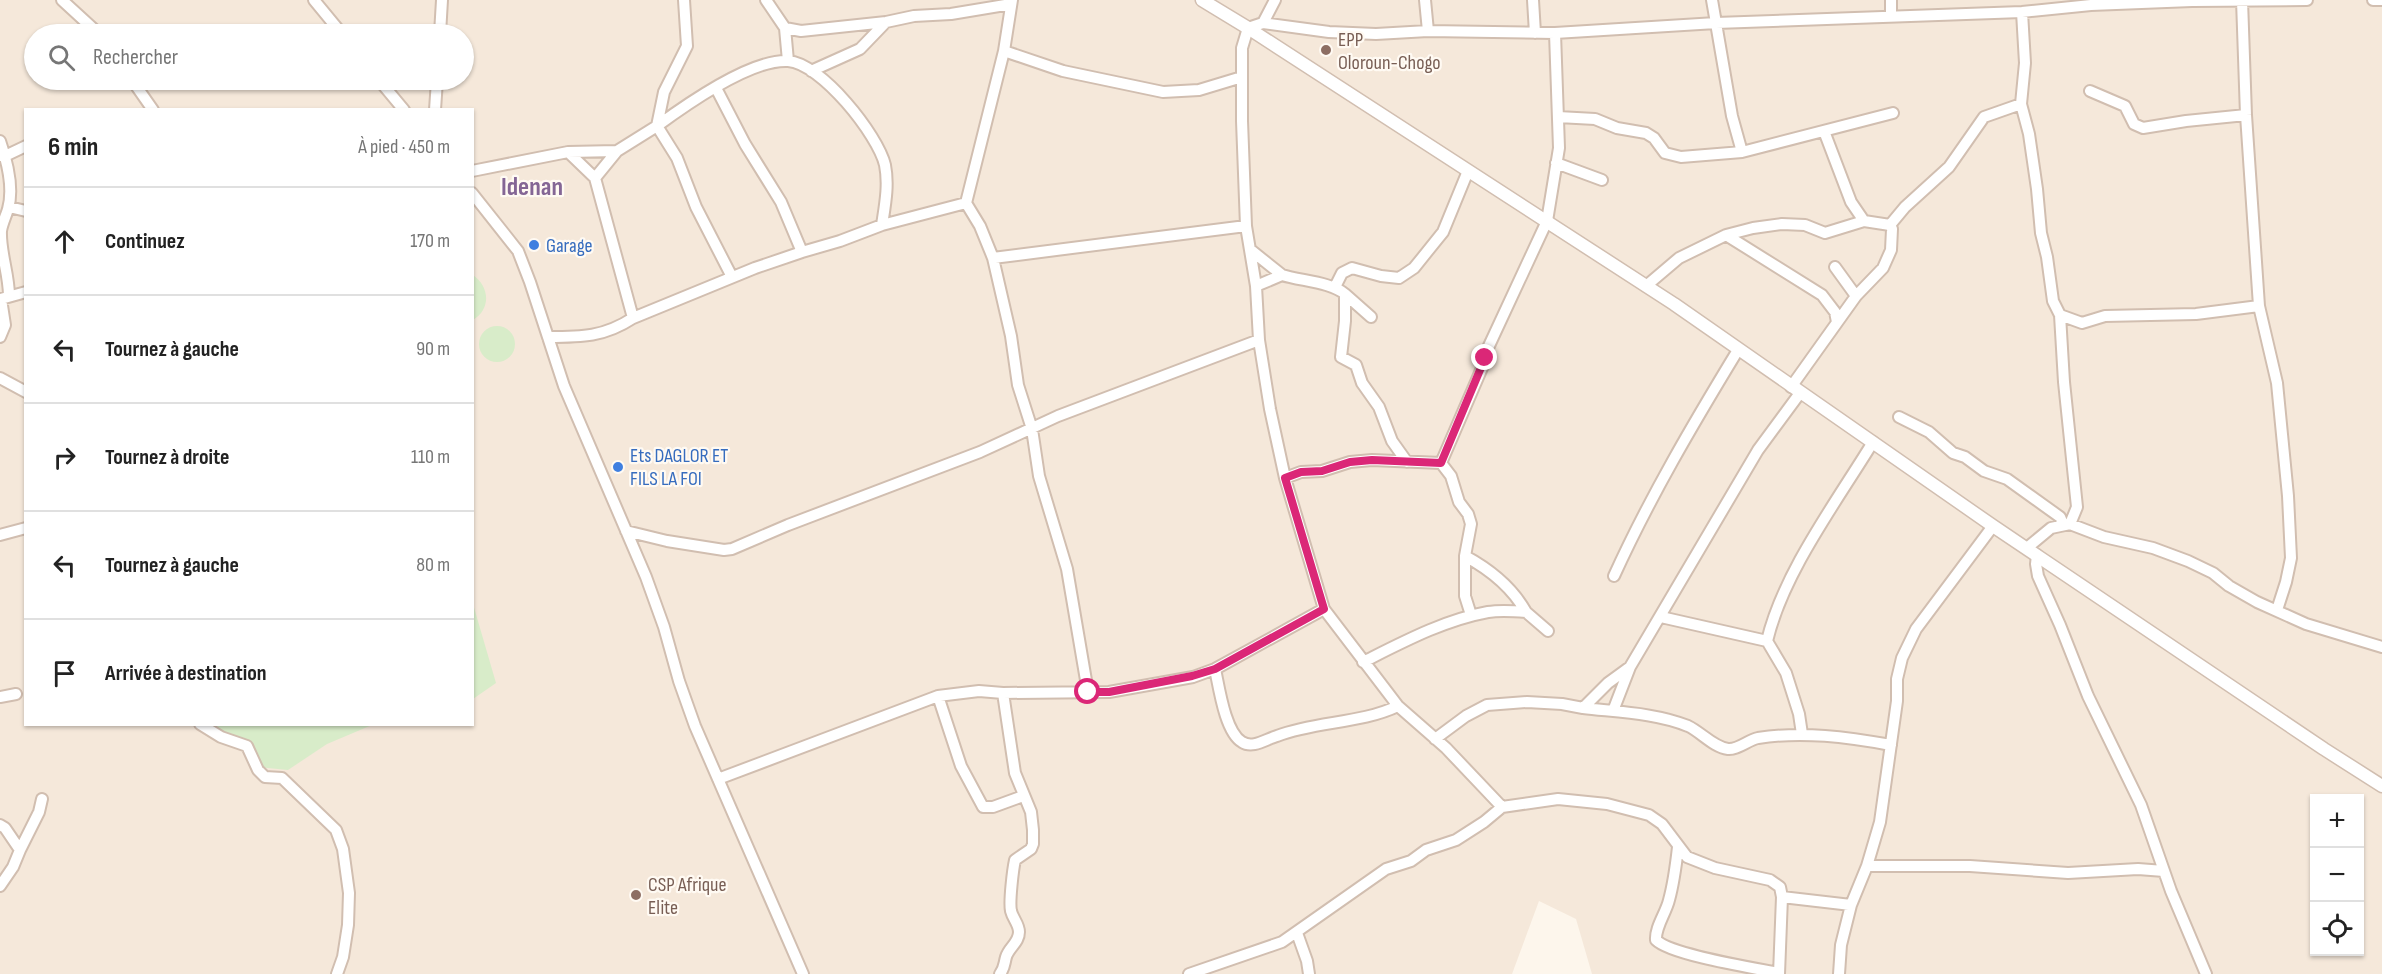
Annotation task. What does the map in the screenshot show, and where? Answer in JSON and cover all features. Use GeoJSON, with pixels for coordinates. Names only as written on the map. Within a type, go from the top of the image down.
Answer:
{"type":"FeatureCollection","features":[{"type":"Feature","properties":{"kind":"street"},"geometry":{"type":"LineString","coordinates":[[62,0],[88,24]]}},
{"type":"Feature","properties":{"kind":"street"},"geometry":{"type":"LineString","coordinates":[[314,0],[334,24]]}},
{"type":"Feature","properties":{"kind":"street"},"geometry":{"type":"LineString","coordinates":[[441,24],[442,0]]}},
{"type":"Feature","properties":{"kind":"street"},"geometry":{"type":"LineString","coordinates":[[684,0],[687,46],[664,92],[657,126],[677,158],[696,207],[732,278]]}},
{"type":"Feature","properties":{"kind":"street"},"geometry":{"type":"LineString","coordinates":[[766,0],[785,28],[788,61]]}},
{"type":"Feature","properties":{"kind":"street"},"geometry":{"type":"LineString","coordinates":[[1202,0],[1646,286],[1992,526],[2212,675],[2382,786]]}},
{"type":"Feature","properties":{"kind":"street"},"geometry":{"type":"LineString","coordinates":[[1263,23],[1275,0]]}},
{"type":"Feature","properties":{"kind":"street"},"geometry":{"type":"LineString","coordinates":[[1425,0],[1428,31]]}},
{"type":"Feature","properties":{"kind":"street"},"geometry":{"type":"LineString","coordinates":[[1533,0],[1535,33]]}},
{"type":"Feature","properties":{"kind":"street"},"geometry":{"type":"LineString","coordinates":[[1712,0],[1732,116],[1742,152]]}},
{"type":"Feature","properties":{"kind":"street"},"geometry":{"type":"LineString","coordinates":[[1891,0],[1891,17]]}},
{"type":"Feature","properties":{"kind":"street"},"geometry":{"type":"LineString","coordinates":[[2056,10],[2065,0]]}},
{"type":"Feature","properties":{"kind":"street"},"geometry":{"type":"LineString","coordinates":[[2242,0],[2246,115],[2259,306],[2277,383],[2288,496],[2291,558],[2277,610]]}},
{"type":"Feature","properties":{"kind":"street"},"geometry":{"type":"LineString","coordinates":[[1248,28],[1263,23],[1341,33],[1376,34],[1428,31],[1555,33],[1716,22],[2022,12],[2056,10],[2091,3],[2307,0]]}},
{"type":"Feature","properties":{"kind":"street"},"geometry":{"type":"LineString","coordinates":[[2373,0],[2382,0]]}},
{"type":"Feature","properties":{"kind":"street"},"geometry":{"type":"LineString","coordinates":[[785,28],[801,31],[886,22],[914,16],[951,14],[1011,2],[1004,51],[966,202],[980,226],[993,258],[1011,336],[1018,385],[1032,429],[1039,476],[1067,569],[1088,692]]}},
{"type":"Feature","properties":{"kind":"street"},"geometry":{"type":"LineString","coordinates":[[2022,12],[2025,63],[2021,104],[2031,145],[2041,233],[2048,257],[2053,301],[2060,315],[2064,382],[2077,507],[2067,524],[2051,528],[2032,551]]}},
{"type":"Feature","properties":{"kind":"street"},"geometry":{"type":"LineString","coordinates":[[811,71],[860,49],[886,22]]}},
{"type":"Feature","properties":{"kind":"street"},"geometry":{"type":"LineString","coordinates":[[1248,28],[1242,48],[1246,226],[1252,251],[1256,286],[1259,340],[1270,409],[1285,478],[1324,609],[1398,706],[1435,739],[1502,807]]}},
{"type":"Feature","properties":{"kind":"street"},"geometry":{"type":"LineString","coordinates":[[1441,463],[1482,368],[1488,348],[1547,221],[1558,148],[1555,33]]}},
{"type":"Feature","properties":{"kind":"street"},"geometry":{"type":"LineString","coordinates":[[1004,51],[1063,72],[1163,92],[1199,90],[1242,77]]}},
{"type":"Feature","properties":{"kind":"street"},"geometry":{"type":"LineString","coordinates":[[595,178],[617,151],[735,75],[788,61],[811,71],[844,100],[877,147],[887,180],[882,225]]}},
{"type":"Feature","properties":{"kind":"street"},"geometry":{"type":"LineString","coordinates":[[716,88],[781,202],[802,252]]}},
{"type":"Feature","properties":{"kind":"street"},"geometry":{"type":"LineString","coordinates":[[139,90],[152,108]]}},
{"type":"Feature","properties":{"kind":"street"},"geometry":{"type":"LineString","coordinates":[[387,90],[402,108]]}},
{"type":"Feature","properties":{"kind":"street"},"geometry":{"type":"LineString","coordinates":[[435,108],[436,90]]}},
{"type":"Feature","properties":{"kind":"street"},"geometry":{"type":"LineString","coordinates":[[2090,91],[2125,106],[2134,124],[2142,128],[2246,115]]}},
{"type":"Feature","properties":{"kind":"street"},"geometry":{"type":"LineString","coordinates":[[1890,225],[1905,207],[1949,167],[1984,117],[2021,104]]}},
{"type":"Feature","properties":{"kind":"street"},"geometry":{"type":"LineString","coordinates":[[1558,117],[1595,119],[1617,128],[1646,133],[1654,138],[1661,150],[1681,157],[1742,152],[1893,113]]}},
{"type":"Feature","properties":{"kind":"street"},"geometry":{"type":"LineString","coordinates":[[1824,131],[1851,202],[1864,221]]}},
{"type":"Feature","properties":{"kind":"street"},"geometry":{"type":"LineString","coordinates":[[0,141],[9,178],[9,207],[1,231],[4,263],[9,278],[9,296]]}},
{"type":"Feature","properties":{"kind":"street"},"geometry":{"type":"LineString","coordinates":[[3,156],[24,147]]}},
{"type":"Feature","properties":{"kind":"street"},"geometry":{"type":"LineString","coordinates":[[474,171],[568,152],[617,151]]}},
{"type":"Feature","properties":{"kind":"street"},"geometry":{"type":"LineString","coordinates":[[568,152],[595,178],[633,318]]}},
{"type":"Feature","properties":{"kind":"street"},"geometry":{"type":"LineString","coordinates":[[1556,163],[1602,180]]}},
{"type":"Feature","properties":{"kind":"street"},"geometry":{"type":"LineString","coordinates":[[1335,287],[1342,273],[1352,268],[1399,278],[1414,268],[1443,232],[1468,171]]}},
{"type":"Feature","properties":{"kind":"street"},"geometry":{"type":"LineString","coordinates":[[474,196],[518,251],[564,386],[664,627],[679,681],[695,726],[803,974]]}},
{"type":"Feature","properties":{"kind":"street"},"geometry":{"type":"LineString","coordinates":[[548,337],[596,335],[616,329],[633,318],[802,252],[882,225],[966,202]]}},
{"type":"Feature","properties":{"kind":"street"},"geometry":{"type":"LineString","coordinates":[[9,207],[24,211]]}},
{"type":"Feature","properties":{"kind":"street"},"geometry":{"type":"LineString","coordinates":[[1646,286],[1679,258],[1726,235],[1753,228],[1782,224],[1805,225],[1825,233],[1864,221],[1890,225]]}},
{"type":"Feature","properties":{"kind":"street"},"geometry":{"type":"LineString","coordinates":[[1613,711],[1630,667],[1758,450],[1837,322],[1856,296],[1883,268],[1888,259],[1892,229],[1890,225]]}},
{"type":"Feature","properties":{"kind":"street"},"geometry":{"type":"LineString","coordinates":[[993,258],[1246,226]]}},
{"type":"Feature","properties":{"kind":"street"},"geometry":{"type":"LineString","coordinates":[[1726,235],[1822,295],[1835,312],[1837,322]]}},
{"type":"Feature","properties":{"kind":"street"},"geometry":{"type":"LineString","coordinates":[[1252,251],[1282,275],[1300,281],[1335,287],[1371,317]]}},
{"type":"Feature","properties":{"kind":"street"},"geometry":{"type":"LineString","coordinates":[[1835,267],[1856,296]]}},
{"type":"Feature","properties":{"kind":"street"},"geometry":{"type":"LineString","coordinates":[[1256,286],[1282,275]]}},
{"type":"Feature","properties":{"kind":"street"},"geometry":{"type":"LineString","coordinates":[[0,337],[4,325],[1,299],[24,292]]}},
{"type":"Feature","properties":{"kind":"street"},"geometry":{"type":"LineString","coordinates":[[1345,294],[1341,357],[1356,365],[1362,383],[1379,408],[1392,441],[1407,462]]}},
{"type":"Feature","properties":{"kind":"street"},"geometry":{"type":"LineString","coordinates":[[2060,315],[2082,323],[2105,316],[2196,314],[2259,306]]}},
{"type":"Feature","properties":{"kind":"street"},"geometry":{"type":"LineString","coordinates":[[626,531],[702,547],[732,549],[788,525],[980,452],[1058,416],[1259,340]]}},
{"type":"Feature","properties":{"kind":"street"},"geometry":{"type":"LineString","coordinates":[[1614,576],[1672,459],[1738,350]]}},
{"type":"Feature","properties":{"kind":"street"},"geometry":{"type":"LineString","coordinates":[[0,378],[24,390]]}},
{"type":"Feature","properties":{"kind":"street"},"geometry":{"type":"LineString","coordinates":[[1899,417],[1929,432],[1945,447],[1965,457],[1984,471],[2007,479],[2067,524],[2104,537],[2153,548],[2188,561],[2213,573],[2229,586],[2256,602],[2306,624],[2382,647]]}},
{"type":"Feature","properties":{"kind":"street"},"geometry":{"type":"LineString","coordinates":[[1802,734],[1799,714],[1786,673],[1767,641],[1770,627],[1790,581],[1873,442]]}},
{"type":"Feature","properties":{"kind":"street"},"geometry":{"type":"LineString","coordinates":[[1285,478],[1301,472],[1322,471],[1350,462],[1372,460],[1441,463]]}},
{"type":"Feature","properties":{"kind":"street"},"geometry":{"type":"LineString","coordinates":[[1441,463],[1451,476],[1458,502],[1468,514],[1471,524],[1465,556],[1465,596],[1471,615]]}},
{"type":"Feature","properties":{"kind":"street"},"geometry":{"type":"LineString","coordinates":[[1839,974],[1841,945],[1851,905],[1867,866],[1880,822],[1897,701],[1897,679],[1907,648],[1921,621],[1992,526]]}},
{"type":"Feature","properties":{"kind":"street"},"geometry":{"type":"LineString","coordinates":[[0,535],[24,529]]}},
{"type":"Feature","properties":{"kind":"street"},"geometry":{"type":"LineString","coordinates":[[2032,551],[2038,576],[2088,696],[2141,805],[2187,933],[2206,974]]}},
{"type":"Feature","properties":{"kind":"street"},"geometry":{"type":"LineString","coordinates":[[1465,556],[1506,585],[1526,612],[1548,631]]}},
{"type":"Feature","properties":{"kind":"street"},"geometry":{"type":"LineString","coordinates":[[718,779],[938,696],[979,691],[1003,693],[1109,692],[1192,676],[1215,669],[1324,609]]}},
{"type":"Feature","properties":{"kind":"street"},"geometry":{"type":"LineString","coordinates":[[1363,662],[1417,635],[1471,615],[1490,611],[1526,612]]}},
{"type":"Feature","properties":{"kind":"street"},"geometry":{"type":"LineString","coordinates":[[1661,617],[1767,641]]}},
{"type":"Feature","properties":{"kind":"street"},"geometry":{"type":"LineString","coordinates":[[1583,708],[1608,683],[1630,667]]}},
{"type":"Feature","properties":{"kind":"street"},"geometry":{"type":"LineString","coordinates":[[1215,669],[1230,728],[1240,741],[1248,745],[1286,732],[1371,717],[1398,706]]}},
{"type":"Feature","properties":{"kind":"street"},"geometry":{"type":"LineString","coordinates":[[1000,974],[1005,966],[1006,957],[1019,936],[1018,924],[1011,912],[1009,898],[1015,860],[1031,849],[1034,844],[1031,812],[1015,773],[1003,693]]}},
{"type":"Feature","properties":{"kind":"street"},"geometry":{"type":"LineString","coordinates":[[0,697],[16,694]]}},
{"type":"Feature","properties":{"kind":"street"},"geometry":{"type":"LineString","coordinates":[[938,696],[961,766],[982,805],[985,808],[993,807],[1023,796]]}},
{"type":"Feature","properties":{"kind":"street"},"geometry":{"type":"LineString","coordinates":[[1435,739],[1466,716],[1486,705],[1527,702],[1562,704],[1653,717],[1680,724],[1730,749],[1756,738],[1802,734],[1846,737],[1891,745]]}},
{"type":"Feature","properties":{"kind":"street"},"geometry":{"type":"LineString","coordinates":[[203,726],[221,737],[247,746],[258,770],[265,777],[282,778],[336,830],[343,849],[349,893],[348,925],[343,957],[337,974]]}},
{"type":"Feature","properties":{"kind":"street"},"geometry":{"type":"LineString","coordinates":[[0,886],[13,867],[39,813],[42,799]]}},
{"type":"Feature","properties":{"kind":"street"},"geometry":{"type":"LineString","coordinates":[[1189,974],[1269,948],[1297,933],[1386,869],[1411,861],[1426,850],[1456,840],[1502,807],[1558,799],[1607,804],[1649,815],[1662,824],[1687,857],[1715,868],[1770,880],[1780,887],[1782,897],[1779,974],[1691,954],[1661,945],[1656,940],[1655,932],[1665,915],[1674,879],[1678,847]]}},
{"type":"Feature","properties":{"kind":"street"},"geometry":{"type":"LineString","coordinates":[[0,825],[5,828],[20,850]]}},
{"type":"Feature","properties":{"kind":"street"},"geometry":{"type":"LineString","coordinates":[[1867,866],[1970,866],[2068,873],[2138,868],[2164,871]]}},
{"type":"Feature","properties":{"kind":"street"},"geometry":{"type":"LineString","coordinates":[[1782,897],[1851,905]]}},
{"type":"Feature","properties":{"kind":"street"},"geometry":{"type":"LineString","coordinates":[[1297,933],[1309,974]]}},
{"type":"Feature","properties":{"kind":"shaded area"},"geometry":{"type":"Polygon","coordinates":[[[0,0],[2382,0],[2382,974],[1592,974],[1576,919],[1539,901],[1512,974],[0,974],[0,0]]]}},
{"type":"Feature","properties":{"kind":"green space"},"geometry":{"type":"Polygon","coordinates":[[[474,276],[483,286],[486,298],[479,315],[474,319],[474,276]]]}},
{"type":"Feature","properties":{"kind":"green space"},"geometry":{"type":"Polygon","coordinates":[[[497,326],[510,331],[515,344],[510,357],[497,362],[484,357],[479,344],[484,331],[497,326]]]}},
{"type":"Feature","properties":{"kind":"green space"},"geometry":{"type":"Polygon","coordinates":[[[474,607],[496,683],[474,698],[474,607]]]}},
{"type":"Feature","properties":{"kind":"green space"},"geometry":{"type":"Polygon","coordinates":[[[217,726],[370,726],[327,744],[288,770],[258,767],[250,744],[219,734],[217,726]]]}},
{"type":"Feature","properties":{"kind":"place","name":"EPP Oloroun-Chogo"},"geometry":{"type":"Point","coordinates":[1326,50]}},
{"type":"Feature","properties":{"kind":"place","name":"Garage"},"geometry":{"type":"Point","coordinates":[534,245]}},
{"type":"Feature","properties":{"kind":"place","name":"Ets DAGLOR ET FILS LA FOI"},"geometry":{"type":"Point","coordinates":[618,467]}},
{"type":"Feature","properties":{"kind":"place","name":"CSP Afrique Elite"},"geometry":{"type":"Point","coordinates":[636,895]}},
{"type":"Feature","properties":{"kind":"district","name":"Idenan"},"geometry":{"type":"Point","coordinates":[532,186]}},
{"type":"Feature","properties":{"kind":"route"},"geometry":{"type":"LineString","coordinates":[[1088,692],[1109,692],[1192,676],[1215,669],[1324,609],[1285,478],[1301,472],[1322,471],[1350,462],[1387,460],[1441,463],[1485,358]]}}]}
